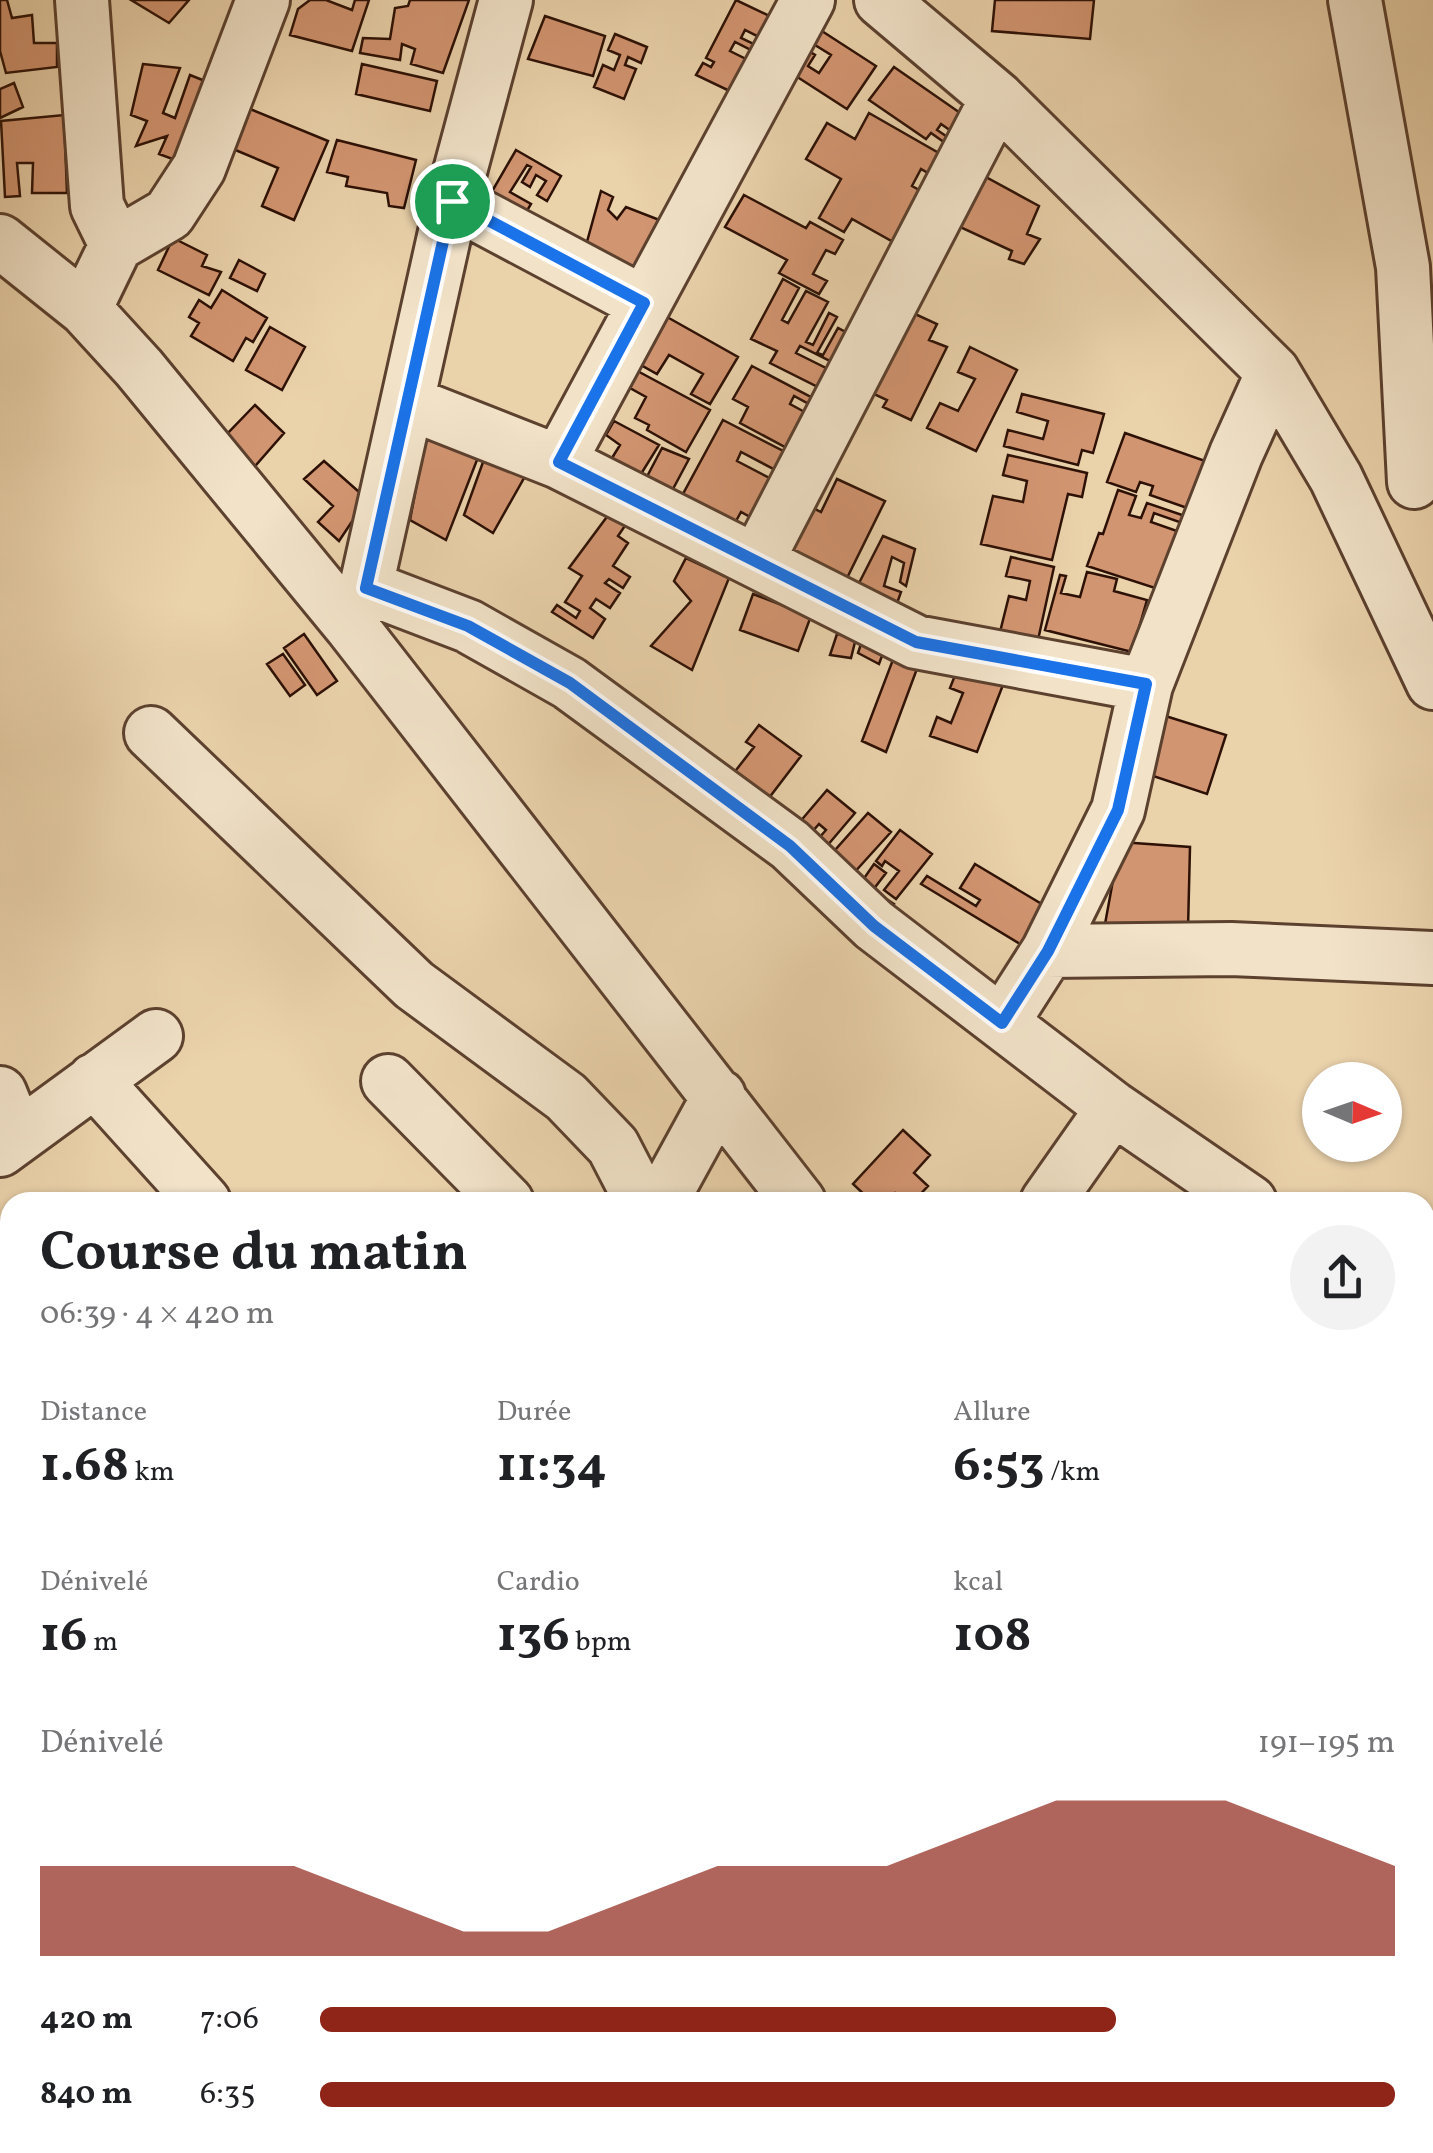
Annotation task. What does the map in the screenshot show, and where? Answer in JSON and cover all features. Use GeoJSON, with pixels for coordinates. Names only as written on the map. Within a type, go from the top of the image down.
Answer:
{"type":"FeatureCollection","features":[{"type":"Feature","properties":{"kind":"street"},"geometry":{"type":"LineString","coordinates":[[82,0],[97,206],[116,244]]}},
{"type":"Feature","properties":{"kind":"street"},"geometry":{"type":"LineString","coordinates":[[85,309],[116,244],[169,214],[199,168],[263,0]]}},
{"type":"Feature","properties":{"kind":"street"},"geometry":{"type":"LineString","coordinates":[[358,607],[452,201],[506,0]]}},
{"type":"Feature","properties":{"kind":"street"},"geometry":{"type":"LineString","coordinates":[[559,462],[808,0]]}},
{"type":"Feature","properties":{"kind":"street"},"geometry":{"type":"LineString","coordinates":[[881,0],[998,98],[1273,372],[1336,478],[1433,682]]}},
{"type":"Feature","properties":{"kind":"street"},"geometry":{"type":"LineString","coordinates":[[1336,478],[1424,483],[1402,267],[1355,0]]}},
{"type":"Feature","properties":{"kind":"street"},"geometry":{"type":"LineString","coordinates":[[757,561],[998,98]]}},
{"type":"Feature","properties":{"kind":"street"},"geometry":{"type":"LineString","coordinates":[[452,201],[644,303]]}},
{"type":"Feature","properties":{"kind":"street"},"geometry":{"type":"LineString","coordinates":[[0,241],[85,309],[358,607],[791,1192]]}},
{"type":"Feature","properties":{"kind":"street"},"geometry":{"type":"LineString","coordinates":[[1002,1023],[1048,951],[1118,810],[1146,684],[1236,454],[1273,372]]}},
{"type":"Feature","properties":{"kind":"street"},"geometry":{"type":"LineString","coordinates":[[408,403],[559,462],[916,642],[1146,684]]}},
{"type":"Feature","properties":{"kind":"street"},"geometry":{"type":"LineString","coordinates":[[358,607],[468,626],[570,683],[790,846],[874,926],[1112,1108],[1235,1192]]}},
{"type":"Feature","properties":{"kind":"street"},"geometry":{"type":"LineString","coordinates":[[150,734],[414,984],[566,1097],[613,1146],[637,1192]]}},
{"type":"Feature","properties":{"kind":"street"},"geometry":{"type":"LineString","coordinates":[[1048,951],[1231,949],[1433,958]]}},
{"type":"Feature","properties":{"kind":"street"},"geometry":{"type":"LineString","coordinates":[[6,1126],[94,1080],[156,1036]]}},
{"type":"Feature","properties":{"kind":"street"},"geometry":{"type":"LineString","coordinates":[[94,1080],[195,1192]]}},
{"type":"Feature","properties":{"kind":"street"},"geometry":{"type":"LineString","coordinates":[[388,1080],[498,1192]]}},
{"type":"Feature","properties":{"kind":"street"},"geometry":{"type":"LineString","coordinates":[[666,1192],[719,1096]]}},
{"type":"Feature","properties":{"kind":"street"},"geometry":{"type":"LineString","coordinates":[[1054,1192],[1112,1108]]}},
{"type":"Feature","properties":{"kind":"building"},"geometry":{"type":"Polygon","coordinates":[[[0,0],[7,0],[12,18],[32,15],[34,43],[57,43],[57,67],[6,73],[0,51],[0,0]]]}},
{"type":"Feature","properties":{"kind":"building"},"geometry":{"type":"Polygon","coordinates":[[[131,0],[189,0],[169,23],[131,0]]]}},
{"type":"Feature","properties":{"kind":"building"},"geometry":{"type":"Polygon","coordinates":[[[310,0],[326,0],[352,10],[355,0],[369,0],[352,51],[290,35],[298,9],[310,0]]]}},
{"type":"Feature","properties":{"kind":"building"},"geometry":{"type":"Polygon","coordinates":[[[410,0],[469,0],[443,73],[411,64],[415,49],[402,44],[400,60],[360,53],[363,38],[390,39],[395,8],[408,6],[410,0]]]}},
{"type":"Feature","properties":{"kind":"building"},"geometry":{"type":"Polygon","coordinates":[[[736,0],[776,19],[765,40],[745,30],[741,38],[758,46],[755,52],[735,42],[730,51],[754,63],[738,95],[696,75],[703,63],[711,67],[714,62],[706,58],[736,0]]]}},
{"type":"Feature","properties":{"kind":"building"},"geometry":{"type":"Polygon","coordinates":[[[995,0],[1094,0],[1090,39],[992,31],[995,0]]]}},
{"type":"Feature","properties":{"kind":"building"},"geometry":{"type":"Polygon","coordinates":[[[545,16],[605,36],[593,76],[528,59],[545,16]]]}},
{"type":"Feature","properties":{"kind":"building"},"geometry":{"type":"Polygon","coordinates":[[[811,24],[876,66],[847,109],[788,71],[794,42],[815,55],[808,66],[819,73],[831,55],[802,37],[811,24]]]}},
{"type":"Feature","properties":{"kind":"building"},"geometry":{"type":"Polygon","coordinates":[[[615,34],[647,47],[641,63],[628,57],[625,65],[636,69],[624,99],[594,87],[603,65],[614,70],[620,55],[608,50],[615,34]]]}},
{"type":"Feature","properties":{"kind":"building"},"geometry":{"type":"Polygon","coordinates":[[[143,64],[180,68],[163,113],[175,118],[190,75],[210,83],[183,163],[159,154],[167,136],[136,146],[147,121],[131,115],[143,64]]]}},
{"type":"Feature","properties":{"kind":"building"},"geometry":{"type":"Polygon","coordinates":[[[362,64],[437,81],[430,111],[356,94],[362,64]]]}},
{"type":"Feature","properties":{"kind":"building"},"geometry":{"type":"Polygon","coordinates":[[[894,67],[966,117],[954,133],[941,124],[937,130],[952,140],[948,145],[931,133],[926,139],[869,100],[894,67]]]}},
{"type":"Feature","properties":{"kind":"building"},"geometry":{"type":"Polygon","coordinates":[[[14,83],[23,107],[0,118],[0,89],[14,83]]]}},
{"type":"Feature","properties":{"kind":"building"},"geometry":{"type":"Polygon","coordinates":[[[250,109],[328,141],[294,220],[262,206],[278,168],[233,149],[250,109]]]}},
{"type":"Feature","properties":{"kind":"building"},"geometry":{"type":"Polygon","coordinates":[[[869,113],[951,160],[940,180],[921,169],[912,186],[932,197],[904,248],[852,219],[844,232],[819,218],[841,179],[806,159],[827,123],[855,139],[869,113]]]}},
{"type":"Feature","properties":{"kind":"building"},"geometry":{"type":"Polygon","coordinates":[[[64,115],[67,193],[32,193],[33,163],[17,163],[20,196],[5,197],[1,121],[64,115]]]}},
{"type":"Feature","properties":{"kind":"building"},"geometry":{"type":"Polygon","coordinates":[[[337,140],[416,160],[404,208],[389,206],[387,193],[346,186],[348,177],[327,172],[337,140]]]}},
{"type":"Feature","properties":{"kind":"building"},"geometry":{"type":"Polygon","coordinates":[[[516,150],[561,176],[547,201],[537,195],[546,181],[536,175],[530,187],[522,182],[531,167],[527,165],[510,192],[531,204],[522,219],[487,200],[516,150]]]}},
{"type":"Feature","properties":{"kind":"building"},"geometry":{"type":"Polygon","coordinates":[[[973,170],[1039,206],[1027,234],[1040,239],[1024,264],[1009,259],[1012,251],[947,221],[973,170]]]}},
{"type":"Feature","properties":{"kind":"building"},"geometry":{"type":"Polygon","coordinates":[[[601,191],[613,197],[608,210],[617,219],[626,207],[662,221],[635,284],[585,249],[601,191]]]}},
{"type":"Feature","properties":{"kind":"building"},"geometry":{"type":"Polygon","coordinates":[[[744,195],[806,228],[810,222],[843,240],[835,254],[826,250],[813,274],[827,281],[819,294],[779,273],[787,260],[725,227],[744,195]]]}},
{"type":"Feature","properties":{"kind":"building"},"geometry":{"type":"Polygon","coordinates":[[[173,238],[207,255],[202,266],[221,272],[209,295],[158,270],[173,238]]]}},
{"type":"Feature","properties":{"kind":"building"},"geometry":{"type":"Polygon","coordinates":[[[239,260],[265,274],[257,291],[230,278],[239,260]]]}},
{"type":"Feature","properties":{"kind":"building"},"geometry":{"type":"Polygon","coordinates":[[[783,279],[799,288],[782,320],[788,323],[806,291],[828,302],[806,342],[813,345],[829,313],[837,317],[817,353],[823,355],[838,328],[853,336],[838,365],[800,346],[796,353],[838,374],[828,392],[770,363],[777,351],[751,339],[783,279]]]}},
{"type":"Feature","properties":{"kind":"building"},"geometry":{"type":"Polygon","coordinates":[[[222,290],[267,318],[253,342],[246,338],[233,361],[191,336],[199,323],[189,317],[199,300],[211,308],[222,290]]]}},
{"type":"Feature","properties":{"kind":"building"},"geometry":{"type":"Polygon","coordinates":[[[902,308],[937,324],[929,340],[947,347],[911,420],[883,407],[887,400],[863,389],[902,308]]]}},
{"type":"Feature","properties":{"kind":"building"},"geometry":{"type":"Polygon","coordinates":[[[660,313],[738,357],[710,404],[691,394],[703,374],[669,355],[657,374],[632,360],[660,313]]]}},
{"type":"Feature","properties":{"kind":"building"},"geometry":{"type":"Polygon","coordinates":[[[270,327],[305,347],[282,390],[246,370],[270,327]]]}},
{"type":"Feature","properties":{"kind":"building"},"geometry":{"type":"Polygon","coordinates":[[[970,347],[1017,370],[976,451],[927,428],[940,403],[958,411],[975,379],[958,372],[970,347]]]}},
{"type":"Feature","properties":{"kind":"building"},"geometry":{"type":"Polygon","coordinates":[[[752,366],[826,405],[822,411],[794,396],[790,404],[812,416],[798,454],[740,423],[748,407],[733,399],[752,366]]]}},
{"type":"Feature","properties":{"kind":"building"},"geometry":{"type":"Polygon","coordinates":[[[630,367],[710,410],[686,452],[647,430],[649,425],[635,418],[646,397],[621,383],[630,367]]]}},
{"type":"Feature","properties":{"kind":"building"},"geometry":{"type":"Polygon","coordinates":[[[1022,394],[1104,414],[1093,453],[1082,450],[1078,465],[1004,446],[1008,430],[1043,439],[1048,421],[1017,412],[1022,394]]]}},
{"type":"Feature","properties":{"kind":"building"},"geometry":{"type":"Polygon","coordinates":[[[255,405],[284,433],[249,473],[227,434],[255,405]]]}},
{"type":"Feature","properties":{"kind":"building"},"geometry":{"type":"Polygon","coordinates":[[[429,419],[482,447],[446,540],[410,520],[429,419]]]}},
{"type":"Feature","properties":{"kind":"building"},"geometry":{"type":"Polygon","coordinates":[[[723,420],[795,457],[785,475],[741,452],[737,461],[781,484],[739,537],[750,517],[741,512],[730,532],[677,505],[723,420]]]}},
{"type":"Feature","properties":{"kind":"building"},"geometry":{"type":"Polygon","coordinates":[[[614,421],[659,445],[636,482],[607,466],[620,445],[606,435],[614,421]]]}},
{"type":"Feature","properties":{"kind":"building"},"geometry":{"type":"Polygon","coordinates":[[[1125,433],[1208,462],[1190,509],[1150,495],[1153,486],[1140,482],[1136,492],[1107,482],[1125,433]]]}},
{"type":"Feature","properties":{"kind":"building"},"geometry":{"type":"Polygon","coordinates":[[[662,448],[689,459],[666,502],[641,488],[662,448]]]}},
{"type":"Feature","properties":{"kind":"building"},"geometry":{"type":"Polygon","coordinates":[[[487,451],[528,471],[493,533],[464,515],[487,451]]]}},
{"type":"Feature","properties":{"kind":"building"},"geometry":{"type":"Polygon","coordinates":[[[1008,455],[1087,473],[1082,497],[1068,494],[1052,560],[981,544],[993,496],[1023,502],[1027,481],[1003,475],[1008,455]]]}},
{"type":"Feature","properties":{"kind":"building"},"geometry":{"type":"Polygon","coordinates":[[[324,461],[367,499],[339,541],[318,522],[333,506],[304,479],[324,461]]]}},
{"type":"Feature","properties":{"kind":"building"},"geometry":{"type":"Polygon","coordinates":[[[837,479],[885,501],[845,582],[784,555],[809,506],[821,512],[837,479]]]}},
{"type":"Feature","properties":{"kind":"building"},"geometry":{"type":"Polygon","coordinates":[[[1118,490],[1136,496],[1129,515],[1141,518],[1147,503],[1185,516],[1182,523],[1154,513],[1151,522],[1177,531],[1158,589],[1087,566],[1118,490]]]}},
{"type":"Feature","properties":{"kind":"building"},"geometry":{"type":"Polygon","coordinates":[[[612,510],[629,520],[618,536],[628,543],[613,566],[630,577],[623,588],[609,579],[605,583],[620,593],[610,608],[596,599],[590,608],[605,619],[593,638],[552,612],[557,605],[576,618],[580,611],[565,602],[582,576],[569,568],[612,510]]]}},
{"type":"Feature","properties":{"kind":"building"},"geometry":{"type":"Polygon","coordinates":[[[883,536],[915,549],[906,586],[900,582],[904,563],[892,557],[884,586],[901,592],[895,609],[856,589],[883,536]]]}},
{"type":"Feature","properties":{"kind":"building"},"geometry":{"type":"Polygon","coordinates":[[[1011,557],[1054,567],[1038,640],[1000,632],[1009,596],[1026,600],[1030,581],[1006,576],[1011,557]]]}},
{"type":"Feature","properties":{"kind":"building"},"geometry":{"type":"Polygon","coordinates":[[[686,558],[729,578],[692,670],[651,646],[691,601],[674,581],[686,558]]]}},
{"type":"Feature","properties":{"kind":"building"},"geometry":{"type":"Polygon","coordinates":[[[1087,572],[1117,579],[1114,591],[1147,600],[1132,652],[1045,630],[1060,575],[1066,576],[1061,593],[1080,597],[1087,572]]]}},
{"type":"Feature","properties":{"kind":"building"},"geometry":{"type":"Polygon","coordinates":[[[753,594],[811,616],[798,651],[740,630],[753,594]]]}},
{"type":"Feature","properties":{"kind":"building"},"geometry":{"type":"Polygon","coordinates":[[[304,634],[337,681],[317,695],[284,648],[304,634]]]}},
{"type":"Feature","properties":{"kind":"building"},"geometry":{"type":"Polygon","coordinates":[[[837,634],[856,638],[851,658],[830,655],[837,634]]]}},
{"type":"Feature","properties":{"kind":"building"},"geometry":{"type":"Polygon","coordinates":[[[863,638],[886,645],[879,664],[858,653],[863,638]]]}},
{"type":"Feature","properties":{"kind":"building"},"geometry":{"type":"Polygon","coordinates":[[[897,649],[921,658],[886,752],[862,741],[897,649]]]}},
{"type":"Feature","properties":{"kind":"building"},"geometry":{"type":"Polygon","coordinates":[[[283,654],[305,685],[290,696],[267,664],[283,654]]]}},
{"type":"Feature","properties":{"kind":"building"},"geometry":{"type":"Polygon","coordinates":[[[963,655],[1008,672],[977,752],[930,736],[937,717],[951,723],[963,693],[950,688],[963,655]]]}},
{"type":"Feature","properties":{"kind":"building"},"geometry":{"type":"Polygon","coordinates":[[[1156,713],[1226,735],[1207,794],[1138,771],[1156,713]]]}},
{"type":"Feature","properties":{"kind":"building"},"geometry":{"type":"Polygon","coordinates":[[[759,725],[801,756],[759,811],[733,774],[754,747],[746,742],[759,725]]]}},
{"type":"Feature","properties":{"kind":"building"},"geometry":{"type":"Polygon","coordinates":[[[827,790],[855,813],[815,860],[806,853],[826,830],[819,824],[799,847],[787,837],[827,790]]]}},
{"type":"Feature","properties":{"kind":"building"},"geometry":{"type":"Polygon","coordinates":[[[868,813],[891,832],[842,886],[820,867],[868,813]]]}},
{"type":"Feature","properties":{"kind":"building"},"geometry":{"type":"Polygon","coordinates":[[[900,830],[932,854],[896,899],[884,890],[899,871],[885,861],[882,866],[876,861],[900,830]]]}},
{"type":"Feature","properties":{"kind":"building"},"geometry":{"type":"Polygon","coordinates":[[[1120,842],[1190,847],[1188,929],[1105,924],[1120,842]]]}},
{"type":"Feature","properties":{"kind":"building"},"geometry":{"type":"Polygon","coordinates":[[[874,864],[886,873],[873,890],[894,904],[881,923],[853,894],[874,864]]]}},
{"type":"Feature","properties":{"kind":"building"},"geometry":{"type":"Polygon","coordinates":[[[975,864],[1050,909],[1025,947],[921,884],[927,876],[976,906],[980,900],[960,888],[975,864]]]}},
{"type":"Feature","properties":{"kind":"building"},"geometry":{"type":"Polygon","coordinates":[[[903,1130],[930,1155],[914,1173],[928,1186],[922,1192],[861,1192],[853,1184],[903,1130]]]}},
{"type":"Feature","properties":{"kind":"route"},"geometry":{"type":"LineString","coordinates":[[452,201],[644,303],[559,462],[916,642],[1146,684],[1118,810],[1048,951],[1002,1023],[874,926],[790,846],[570,683],[468,626],[366,588],[452,201]]}}]}
